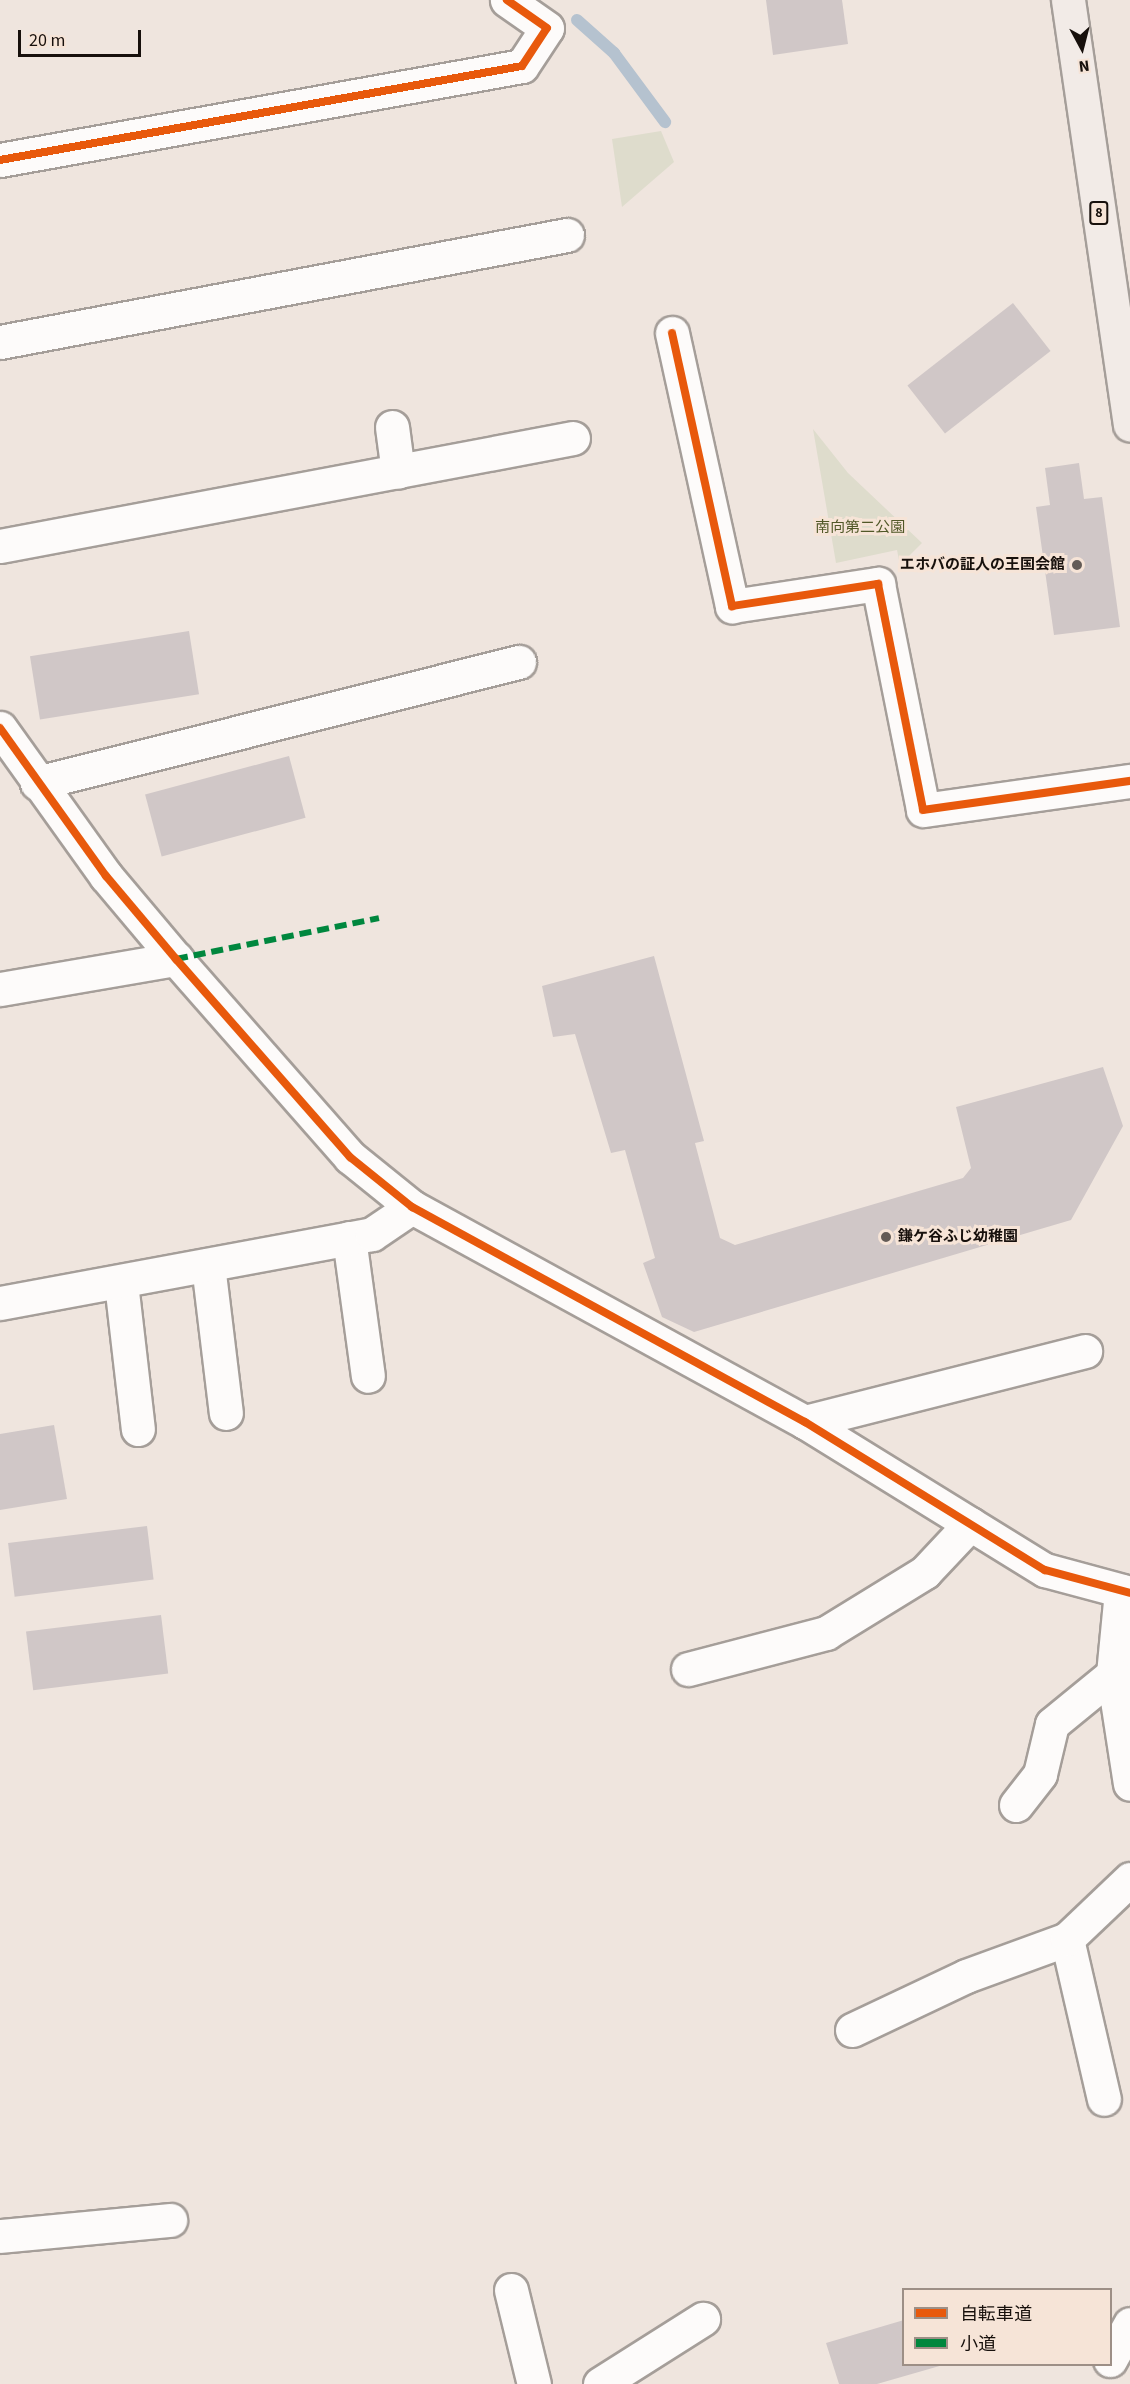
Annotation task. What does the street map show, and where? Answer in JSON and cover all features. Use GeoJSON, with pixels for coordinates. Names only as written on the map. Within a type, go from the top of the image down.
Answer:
{"type":"FeatureCollection","features":[{"type":"Feature","properties":{"kind":"main road","name":"8"},"geometry":{"type":"LineString","coordinates":[[1068,0],[1130,425]]}},
{"type":"Feature","properties":{"kind":"street"},"geometry":{"type":"LineString","coordinates":[[0,160],[522,66],[547,28],[507,0]]}},
{"type":"Feature","properties":{"kind":"street"},"geometry":{"type":"LineString","coordinates":[[0,342],[567,235]]}},
{"type":"Feature","properties":{"kind":"street"},"geometry":{"type":"LineString","coordinates":[[672,333],[732,606],[878,584],[923,810],[1130,781]]}},
{"type":"Feature","properties":{"kind":"street"},"geometry":{"type":"LineString","coordinates":[[392,427],[398,472]]}},
{"type":"Feature","properties":{"kind":"street"},"geometry":{"type":"LineString","coordinates":[[0,546],[573,438]]}},
{"type":"Feature","properties":{"kind":"street"},"geometry":{"type":"LineString","coordinates":[[37,783],[519,662]]}},
{"type":"Feature","properties":{"kind":"street"},"geometry":{"type":"LineString","coordinates":[[0,728],[37,783],[176,959],[350,1157],[412,1207],[805,1422],[1045,1570],[1126,1592],[1113,1674],[1130,1784]]}},
{"type":"Feature","properties":{"kind":"street"},"geometry":{"type":"LineString","coordinates":[[0,989],[176,959]]}},
{"type":"Feature","properties":{"kind":"street"},"geometry":{"type":"LineString","coordinates":[[0,1303],[121,1283],[372,1234],[412,1207]]}},
{"type":"Feature","properties":{"kind":"street"},"geometry":{"type":"LineString","coordinates":[[349,1239],[368,1376]]}},
{"type":"Feature","properties":{"kind":"street"},"geometry":{"type":"LineString","coordinates":[[208,1265],[226,1413]]}},
{"type":"Feature","properties":{"kind":"street"},"geometry":{"type":"LineString","coordinates":[[121,1283],[138,1429]]}},
{"type":"Feature","properties":{"kind":"street"},"geometry":{"type":"LineString","coordinates":[[805,1422],[1085,1351]]}},
{"type":"Feature","properties":{"kind":"street"},"geometry":{"type":"LineString","coordinates":[[688,1669],[826,1633],[926,1572],[970,1524]]}},
{"type":"Feature","properties":{"kind":"street"},"geometry":{"type":"LineString","coordinates":[[1016,1805],[1040,1774],[1052,1724],[1113,1674]]}},
{"type":"Feature","properties":{"kind":"street"},"geometry":{"type":"LineString","coordinates":[[852,2030],[966,1976],[1067,1939],[1130,1879]]}},
{"type":"Feature","properties":{"kind":"street"},"geometry":{"type":"LineString","coordinates":[[1067,1939],[1104,2099]]}},
{"type":"Feature","properties":{"kind":"street"},"geometry":{"type":"LineString","coordinates":[[0,2236],[170,2220]]}},
{"type":"Feature","properties":{"kind":"street"},"geometry":{"type":"LineString","coordinates":[[511,2290],[534,2384]]}},
{"type":"Feature","properties":{"kind":"street"},"geometry":{"type":"LineString","coordinates":[[600,2384],[703,2319]]}},
{"type":"Feature","properties":{"kind":"street"},"geometry":{"type":"LineString","coordinates":[[1112,2356],[1130,2324]]}},
{"type":"Feature","properties":{"kind":"street"},"geometry":{"type":"LineString","coordinates":[[1106,2384],[1110,2366]]}},
{"type":"Feature","properties":{"kind":"green space"},"geometry":{"type":"Polygon","coordinates":[[[661,131],[674,162],[622,207],[612,139],[661,131]]]}},
{"type":"Feature","properties":{"kind":"green space","name":"南向第二公園"},"geometry":{"type":"Polygon","coordinates":[[[813,429],[848,473],[922,543],[900,565],[897,550],[836,563],[813,429]]]}},
{"type":"Feature","properties":{"kind":"building"},"geometry":{"type":"Polygon","coordinates":[[[766,0],[842,0],[848,44],[773,55],[766,0]]]}},
{"type":"Feature","properties":{"kind":"building"},"geometry":{"type":"Polygon","coordinates":[[[1013,303],[1051,351],[945,434],[907,385],[1013,303]]]}},
{"type":"Feature","properties":{"kind":"building"},"geometry":{"type":"Polygon","coordinates":[[[1079,463],[1084,499],[1102,497],[1120,627],[1054,635],[1036,507],[1050,505],[1045,468],[1079,463]]]}},
{"type":"Feature","properties":{"kind":"building"},"geometry":{"type":"Polygon","coordinates":[[[189,631],[199,694],[40,719],[30,656],[189,631]]]}},
{"type":"Feature","properties":{"kind":"building"},"geometry":{"type":"Polygon","coordinates":[[[289,756],[306,818],[162,856],[145,795],[289,756]]]}},
{"type":"Feature","properties":{"kind":"building"},"geometry":{"type":"Polygon","coordinates":[[[654,956],[704,1141],[695,1143],[720,1238],[735,1245],[963,1178],[971,1168],[956,1107],[1103,1067],[1123,1126],[1071,1220],[694,1332],[662,1317],[643,1263],[655,1258],[625,1150],[611,1153],[575,1034],[553,1037],[542,986],[654,956]]]}},
{"type":"Feature","properties":{"kind":"building"},"geometry":{"type":"Polygon","coordinates":[[[54,1425],[67,1499],[0,1510],[0,1434],[54,1425]]]}},
{"type":"Feature","properties":{"kind":"building"},"geometry":{"type":"Polygon","coordinates":[[[147,1526],[154,1580],[15,1597],[8,1543],[147,1526]]]}},
{"type":"Feature","properties":{"kind":"building"},"geometry":{"type":"Polygon","coordinates":[[[161,1615],[168,1674],[33,1690],[26,1632],[161,1615]]]}},
{"type":"Feature","properties":{"kind":"building"},"geometry":{"type":"Polygon","coordinates":[[[902,2321],[902,2366],[940,2366],[877,2384],[839,2384],[826,2343],[902,2321]]]}},
{"type":"Feature","properties":{"kind":"waterway"},"geometry":{"type":"LineString","coordinates":[[577,20],[614,53],[665,122]]}},
{"type":"Feature","properties":{"kind":"marked path"},"geometry":{"type":"LineString","coordinates":[[176,959],[379,918]]}},
{"type":"Feature","properties":{"kind":"cycle path"},"geometry":{"type":"LineString","coordinates":[[0,160],[522,66],[547,28],[507,0]]}},
{"type":"Feature","properties":{"kind":"cycle path"},"geometry":{"type":"LineString","coordinates":[[672,333],[732,606],[878,584],[923,810],[1130,781]]}},
{"type":"Feature","properties":{"kind":"cycle path"},"geometry":{"type":"LineString","coordinates":[[0,728],[106,876],[176,959],[350,1157],[412,1207],[805,1422],[1045,1570],[1130,1593]]}},
{"type":"Feature","properties":{"kind":"place","name":"エホバの証人の王国会館"},"geometry":{"type":"Point","coordinates":[1077,565]}},
{"type":"Feature","properties":{"kind":"place","name":"鎌ケ谷ふじ幼稚園"},"geometry":{"type":"Point","coordinates":[886,1237]}}]}
